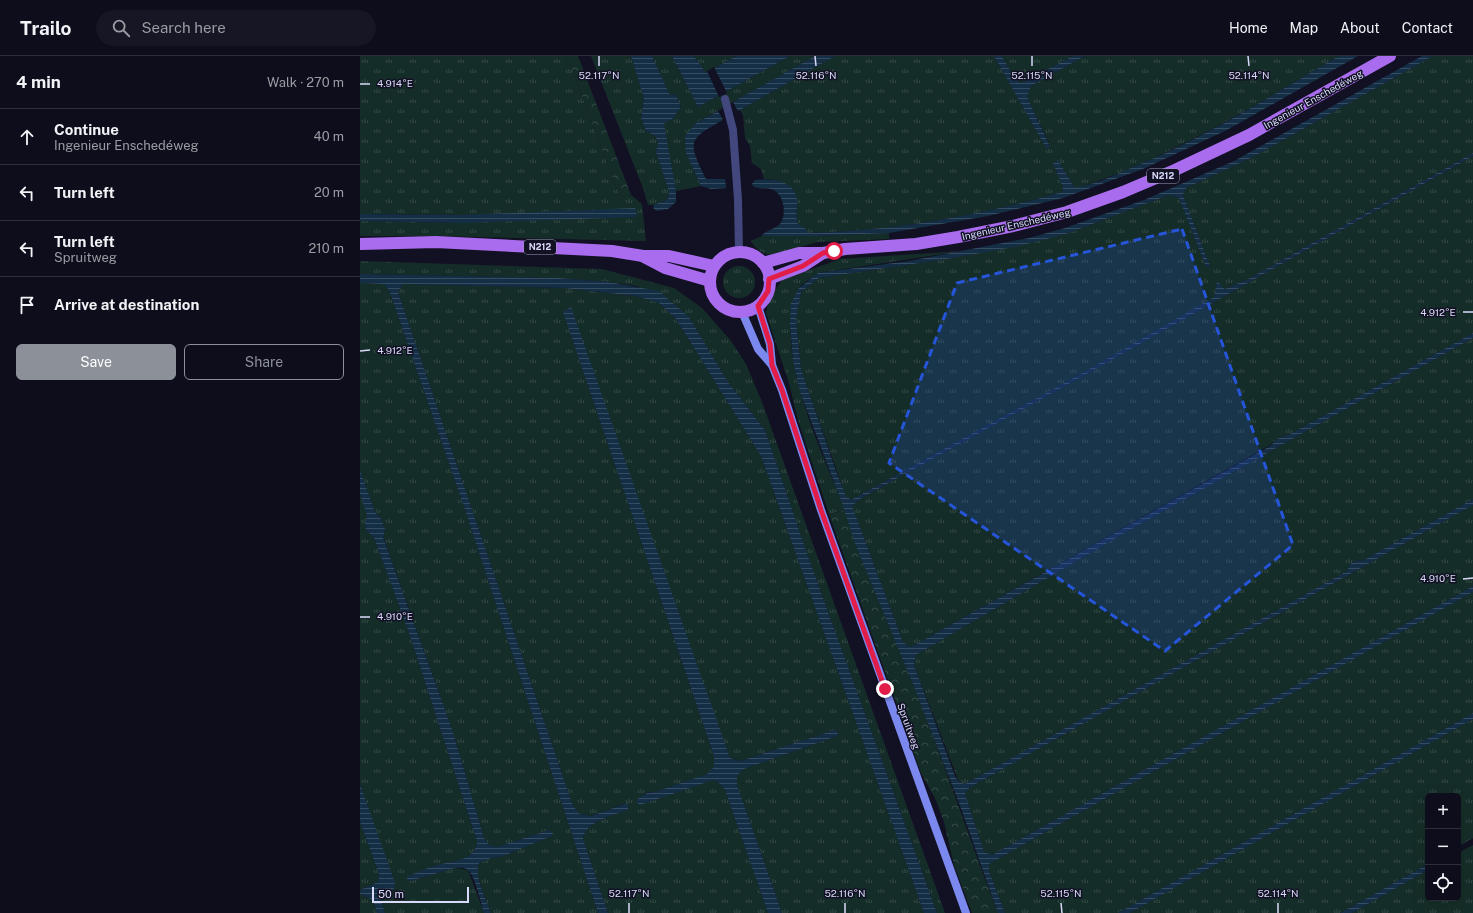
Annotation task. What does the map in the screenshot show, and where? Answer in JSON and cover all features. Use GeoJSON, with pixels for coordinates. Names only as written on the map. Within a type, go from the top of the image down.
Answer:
{"type":"FeatureCollection","features":[{"type":"Feature","properties":{"kind":"main road","name":"Ingenieur Enschedéweg"},"geometry":{"type":"LineString","coordinates":[[763,263],[799,253],[823,253],[845,249],[916,244],[958,238],[1067,212],[1123,192],[1175,170],[1242,138],[1390,56]]}},
{"type":"Feature","properties":{"kind":"main road","name":"N212"},"geometry":{"type":"LineString","coordinates":[[360,244],[436,242],[612,251],[643,256],[669,256],[714,266]]}},
{"type":"Feature","properties":{"kind":"main road"},"geometry":{"type":"LineString","coordinates":[[739,252],[753,255],[763,263],[769,279],[768,291],[758,306],[742,312],[727,309],[720,304],[711,290],[710,281],[714,266],[721,258],[731,253],[739,252]]}},
{"type":"Feature","properties":{"kind":"main road","name":"Ingenieur Enschedéweg"},"geometry":{"type":"LineString","coordinates":[[769,279],[803,266],[823,253]]}},
{"type":"Feature","properties":{"kind":"main road","name":"N212"},"geometry":{"type":"LineString","coordinates":[[643,256],[666,268],[710,281]]}},
{"type":"Feature","properties":{"kind":"main road","name":"Spruitweg"},"geometry":{"type":"LineString","coordinates":[[758,306],[770,344],[772,365],[782,390],[821,510],[966,913]]}},
{"type":"Feature","properties":{"kind":"main road","name":"Spruitweg"},"geometry":{"type":"LineString","coordinates":[[742,312],[758,348],[772,365]]}},
{"type":"Feature","properties":{"kind":"street"},"geometry":{"type":"LineString","coordinates":[[724,99],[733,130],[738,200],[739,252]]}},
{"type":"Feature","properties":{"kind":"highlighted area"},"geometry":{"type":"Polygon","coordinates":[[[1182,229],[1293,545],[1165,651],[889,463],[957,283],[1182,229]]]}},
{"type":"Feature","properties":{"kind":"green space"},"geometry":{"type":"Polygon","coordinates":[[[360,56],[567,56],[620,197],[631,195],[642,204],[646,241],[436,236],[360,236],[360,221],[462,223],[462,215],[360,214],[360,56]]]}},
{"type":"Feature","properties":{"kind":"green space"},"geometry":{"type":"Polygon","coordinates":[[[567,56],[578,56],[631,195],[620,197],[567,56]]]}},
{"type":"Feature","properties":{"kind":"green space"},"geometry":{"type":"Polygon","coordinates":[[[591,56],[631,56],[644,98],[641,118],[646,131],[655,136],[658,142],[656,152],[669,192],[668,199],[654,205],[648,205],[643,188],[591,56]]]}},
{"type":"Feature","properties":{"kind":"green space"},"geometry":{"type":"Polygon","coordinates":[[[652,56],[672,56],[698,107],[790,56],[815,56],[696,123],[686,153],[701,186],[676,191],[663,124],[673,118],[681,107],[676,94],[670,95],[652,56]]]}},
{"type":"Feature","properties":{"kind":"green space"},"geometry":{"type":"Polygon","coordinates":[[[694,56],[736,56],[706,73],[694,56]]]}},
{"type":"Feature","properties":{"kind":"green space"},"geometry":{"type":"Polygon","coordinates":[[[835,56],[994,56],[1046,148],[1050,145],[1027,97],[1031,86],[1085,56],[1339,56],[1245,111],[1181,145],[1081,187],[1074,187],[1058,161],[1053,163],[1063,188],[1062,192],[1031,201],[936,221],[839,232],[806,233],[806,229],[798,224],[796,199],[790,187],[782,182],[764,179],[761,169],[752,163],[750,146],[745,138],[743,115],[740,110],[835,56]]]}},
{"type":"Feature","properties":{"kind":"green space"},"geometry":{"type":"Polygon","coordinates":[[[1002,56],[1073,56],[1021,83],[1015,79],[1002,56]]]}},
{"type":"Feature","properties":{"kind":"green space"},"geometry":{"type":"Polygon","coordinates":[[[1433,56],[1473,56],[1473,153],[1248,279],[1225,289],[1217,282],[1215,297],[1086,371],[851,500],[846,497],[801,369],[796,319],[801,292],[819,278],[953,258],[1066,234],[1169,195],[1179,198],[1206,267],[1210,266],[1183,195],[1186,188],[1253,157],[1433,56]]]}},
{"type":"Feature","properties":{"kind":"green space"},"geometry":{"type":"Polygon","coordinates":[[[1473,156],[1473,333],[1292,433],[1277,439],[1270,445],[911,647],[903,642],[852,506],[860,499],[1092,371],[1473,156]]]}},
{"type":"Feature","properties":{"kind":"green space"},"geometry":{"type":"Polygon","coordinates":[[[889,233],[889,239],[817,242],[774,255],[766,254],[760,251],[751,241],[762,236],[817,236],[889,233]]]}},
{"type":"Feature","properties":{"kind":"green space"},"geometry":{"type":"Polygon","coordinates":[[[963,251],[818,273],[798,289],[791,324],[792,350],[797,378],[815,434],[845,510],[829,514],[798,420],[789,383],[766,313],[769,300],[782,280],[840,259],[963,251]]]}},
{"type":"Feature","properties":{"kind":"green space"},"geometry":{"type":"Polygon","coordinates":[[[360,261],[602,269],[674,288],[702,308],[731,341],[746,364],[762,402],[945,913],[937,913],[809,559],[765,430],[728,382],[689,317],[637,286],[610,282],[559,278],[360,274],[360,261]]]}},
{"type":"Feature","properties":{"kind":"green space"},"geometry":{"type":"Polygon","coordinates":[[[739,266],[750,271],[755,282],[750,293],[739,298],[728,293],[723,282],[728,271],[739,266]]]}},
{"type":"Feature","properties":{"kind":"green space"},"geometry":{"type":"Polygon","coordinates":[[[360,283],[384,284],[389,290],[463,504],[598,913],[491,913],[484,895],[478,875],[479,863],[491,858],[501,857],[552,836],[549,830],[497,847],[489,845],[484,838],[453,732],[383,536],[385,529],[381,519],[375,512],[360,470],[360,283]]]}},
{"type":"Feature","properties":{"kind":"green space"},"geometry":{"type":"Polygon","coordinates":[[[403,284],[564,288],[636,296],[659,303],[676,319],[761,456],[924,913],[782,913],[737,785],[737,776],[744,769],[837,736],[838,732],[835,730],[740,761],[730,758],[563,312],[714,756],[715,767],[707,774],[655,792],[648,792],[638,798],[713,780],[718,782],[725,790],[768,913],[608,913],[583,839],[585,833],[594,823],[627,810],[626,803],[591,816],[580,814],[573,806],[398,292],[403,284]]]}},
{"type":"Feature","properties":{"kind":"green space"},"geometry":{"type":"Polygon","coordinates":[[[1473,338],[1473,499],[1362,561],[1358,560],[1350,564],[1347,571],[965,784],[959,782],[914,665],[916,655],[1121,535],[1473,338]]]}},
{"type":"Feature","properties":{"kind":"green space"},"geometry":{"type":"Polygon","coordinates":[[[360,494],[367,513],[366,529],[374,538],[408,630],[477,841],[475,849],[471,854],[457,861],[432,866],[425,869],[410,881],[455,868],[468,870],[484,913],[385,913],[380,898],[381,893],[394,889],[360,784],[360,494]]]}},
{"type":"Feature","properties":{"kind":"green space"},"geometry":{"type":"Polygon","coordinates":[[[1473,505],[1473,586],[992,855],[984,852],[965,794],[969,788],[1473,505]]]}},
{"type":"Feature","properties":{"kind":"green space"},"geometry":{"type":"Polygon","coordinates":[[[845,510],[868,575],[934,739],[998,913],[972,913],[954,865],[944,822],[936,800],[921,773],[829,514],[845,510]]]}},
{"type":"Feature","properties":{"kind":"green space"},"geometry":{"type":"Polygon","coordinates":[[[1473,592],[1473,713],[1118,913],[1005,913],[989,871],[989,864],[1473,592]]]}},
{"type":"Feature","properties":{"kind":"green space"},"geometry":{"type":"Polygon","coordinates":[[[1473,719],[1473,838],[1461,845],[1461,793],[1425,793],[1425,866],[1340,913],[1130,913],[1473,719]]]}},
{"type":"Feature","properties":{"kind":"green space"},"geometry":{"type":"Polygon","coordinates":[[[360,822],[379,874],[378,882],[360,890],[360,822]]]}},
{"type":"Feature","properties":{"kind":"green space"},"geometry":{"type":"Polygon","coordinates":[[[1473,845],[1473,913],[1352,913],[1425,872],[1425,901],[1461,901],[1461,851],[1473,845]]]}},
{"type":"Feature","properties":{"kind":"green space"},"geometry":{"type":"Polygon","coordinates":[[[360,894],[373,900],[377,913],[360,913],[360,894]]]}},
{"type":"Feature","properties":{"kind":"water"},"geometry":{"type":"Polygon","coordinates":[[[631,56],[652,56],[670,95],[676,94],[681,107],[673,118],[664,124],[676,191],[676,202],[668,209],[657,211],[653,208],[654,205],[668,199],[669,192],[656,152],[658,142],[655,136],[646,131],[641,118],[644,98],[631,56]]]}},
{"type":"Feature","properties":{"kind":"water"},"geometry":{"type":"Polygon","coordinates":[[[672,56],[694,56],[706,73],[736,56],[790,56],[698,107],[672,56]]]}},
{"type":"Feature","properties":{"kind":"water"},"geometry":{"type":"Polygon","coordinates":[[[815,56],[835,56],[738,111],[733,102],[815,56]]]}},
{"type":"Feature","properties":{"kind":"water"},"geometry":{"type":"Polygon","coordinates":[[[994,56],[1002,56],[1015,79],[1021,83],[1073,56],[1085,56],[1031,86],[1027,97],[1050,146],[1048,148],[1046,148],[994,56]]]}},
{"type":"Feature","properties":{"kind":"water"},"geometry":{"type":"Polygon","coordinates":[[[1339,56],[1358,56],[1227,130],[1143,169],[1063,198],[988,216],[889,233],[817,236],[762,236],[764,233],[780,224],[784,210],[780,196],[774,190],[753,186],[752,184],[755,180],[780,181],[791,187],[797,199],[798,224],[806,229],[807,233],[871,229],[936,221],[968,215],[1031,201],[1062,192],[1063,188],[1053,163],[1058,160],[1074,187],[1101,181],[1181,146],[1208,132],[1339,56]]]}},
{"type":"Feature","properties":{"kind":"water"},"geometry":{"type":"Polygon","coordinates":[[[1422,56],[1433,56],[1253,157],[1186,188],[1183,195],[1210,266],[1206,267],[1179,198],[1169,195],[1066,234],[1019,246],[953,258],[819,278],[801,292],[796,319],[801,369],[836,471],[846,496],[851,500],[1086,371],[1214,297],[1217,281],[1225,289],[1248,279],[1473,153],[1473,156],[1092,371],[860,499],[852,506],[903,642],[911,647],[1270,446],[1277,439],[1292,433],[1473,333],[1473,338],[1121,535],[916,655],[914,665],[955,776],[959,782],[965,784],[1347,571],[1350,564],[1358,560],[1362,561],[1473,499],[1473,505],[969,788],[965,794],[984,852],[992,855],[1473,586],[1473,592],[989,864],[989,871],[1005,913],[998,913],[959,803],[912,682],[856,546],[843,506],[800,392],[793,361],[790,324],[791,303],[799,288],[818,273],[909,261],[1029,238],[1065,228],[1144,200],[1234,161],[1422,56]]]}},
{"type":"Feature","properties":{"kind":"water"},"geometry":{"type":"Polygon","coordinates":[[[718,111],[723,120],[703,132],[697,137],[694,143],[696,157],[706,179],[725,179],[726,188],[711,189],[701,186],[686,153],[685,136],[696,123],[718,111]]]}},
{"type":"Feature","properties":{"kind":"water"},"geometry":{"type":"Polygon","coordinates":[[[635,208],[637,212],[636,217],[462,223],[360,221],[360,214],[462,215],[635,208]]]}},
{"type":"Feature","properties":{"kind":"water"},"geometry":{"type":"Polygon","coordinates":[[[360,274],[559,278],[609,282],[659,291],[689,317],[728,382],[765,430],[809,559],[937,913],[924,913],[761,456],[676,319],[659,303],[636,296],[564,288],[403,284],[398,292],[573,806],[580,814],[591,816],[627,803],[628,804],[628,810],[594,823],[585,833],[583,839],[608,913],[598,913],[463,504],[389,290],[384,284],[360,283],[360,274]]]}},
{"type":"Feature","properties":{"kind":"water"},"geometry":{"type":"Polygon","coordinates":[[[571,307],[730,758],[740,761],[835,730],[838,732],[837,736],[744,769],[737,776],[737,785],[782,913],[768,913],[725,790],[718,782],[713,780],[640,805],[636,802],[639,797],[644,794],[655,792],[707,774],[714,767],[714,756],[563,312],[571,307]]]}},
{"type":"Feature","properties":{"kind":"water"},"geometry":{"type":"Polygon","coordinates":[[[360,470],[375,512],[381,519],[385,529],[383,537],[453,732],[484,838],[489,845],[497,847],[549,830],[553,833],[552,836],[501,857],[491,858],[479,863],[479,881],[491,913],[484,913],[478,890],[471,873],[465,868],[455,868],[410,881],[407,879],[407,877],[425,869],[456,861],[468,856],[476,848],[477,841],[408,630],[374,538],[366,530],[365,524],[367,515],[360,494],[360,470]]]}},
{"type":"Feature","properties":{"kind":"water"},"geometry":{"type":"Polygon","coordinates":[[[1473,713],[1473,719],[1130,913],[1118,913],[1473,713]]]}},
{"type":"Feature","properties":{"kind":"water"},"geometry":{"type":"Polygon","coordinates":[[[360,784],[395,883],[394,889],[381,894],[380,898],[385,913],[377,913],[373,900],[360,894],[360,890],[378,882],[379,874],[360,822],[360,784]]]}},
{"type":"Feature","properties":{"kind":"water"},"geometry":{"type":"Polygon","coordinates":[[[1425,866],[1425,872],[1352,913],[1340,913],[1425,866]]]}},
{"type":"Feature","properties":{"kind":"pier"},"geometry":{"type":"Polygon","coordinates":[[[714,67],[727,93],[719,97],[707,71],[714,67]]]}},
{"type":"Feature","properties":{"kind":"route"},"geometry":{"type":"LineString","coordinates":[[834,251],[823,253],[803,266],[769,279],[768,291],[758,306],[770,344],[772,365],[782,390],[821,510],[885,689]]}}]}
